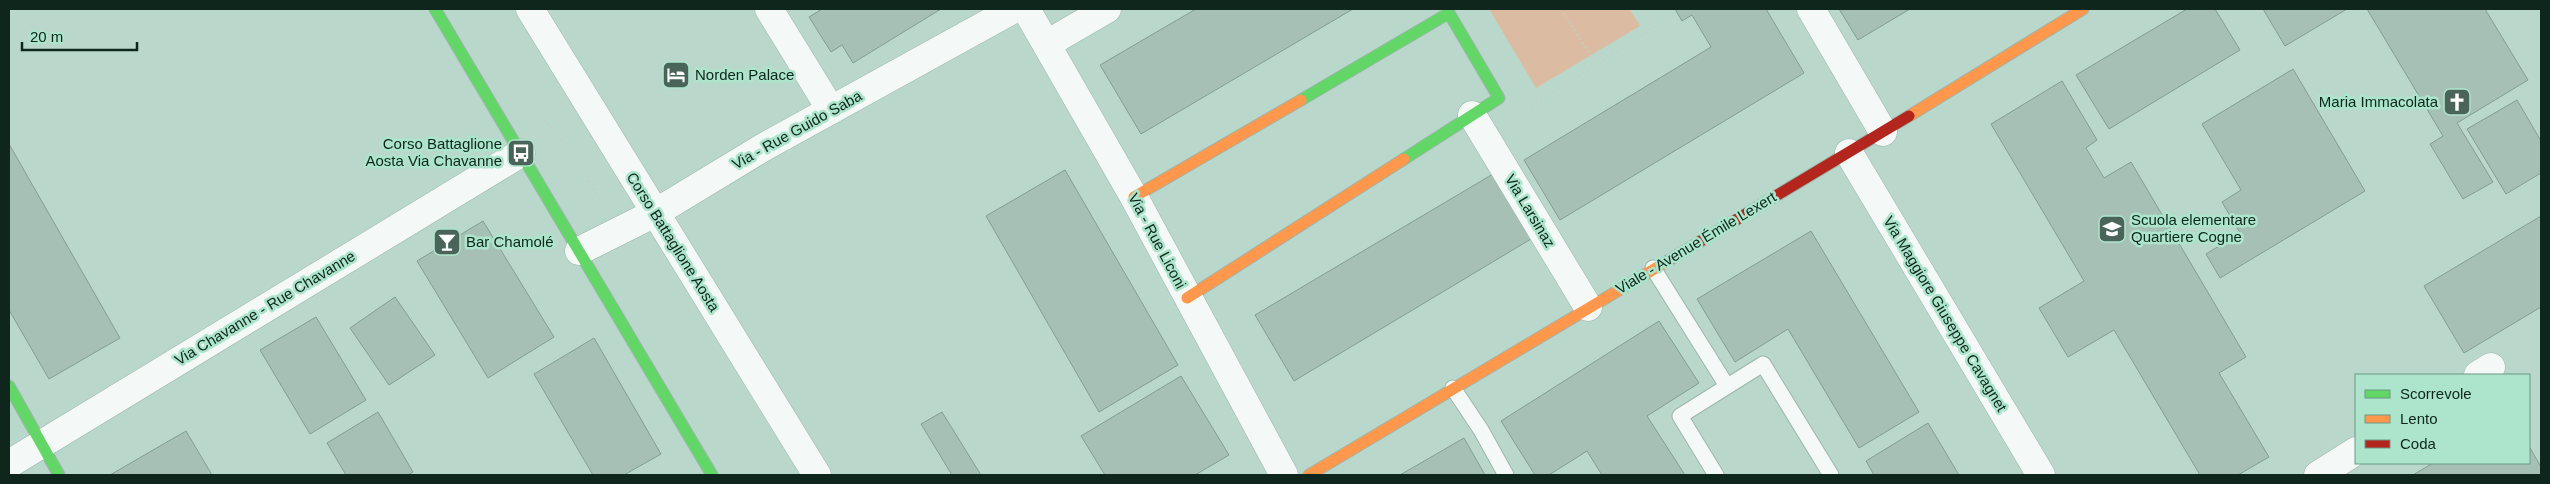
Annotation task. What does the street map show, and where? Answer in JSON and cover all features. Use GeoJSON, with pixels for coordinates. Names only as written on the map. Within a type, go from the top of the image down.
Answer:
{"type":"FeatureCollection","features":[{"type":"Feature","properties":{"kind":"street"},"geometry":{"type":"LineString","coordinates":[[435,9],[712,475]]}},
{"type":"Feature","properties":{"kind":"street","name":"Corso Battaglione Aosta"},"geometry":{"type":"LineString","coordinates":[[530,9],[817,475]]}},
{"type":"Feature","properties":{"kind":"street"},"geometry":{"type":"LineString","coordinates":[[769,9],[831,110]]}},
{"type":"Feature","properties":{"kind":"street","name":"Via - Rue Guido Saba"},"geometry":{"type":"LineString","coordinates":[[579,251],[655,213],[764,147],[1014,9]]}},
{"type":"Feature","properties":{"kind":"street","name":"Via - Rue Liconi"},"geometry":{"type":"LineString","coordinates":[[1026,9],[1134,197],[1284,475]]}},
{"type":"Feature","properties":{"kind":"street"},"geometry":{"type":"LineString","coordinates":[[1047,44],[1106,9]]}},
{"type":"Feature","properties":{"kind":"street"},"geometry":{"type":"LineString","coordinates":[[1811,9],[1883,132]]}},
{"type":"Feature","properties":{"kind":"street","name":"Viale - Avenue Émile Lexert"},"geometry":{"type":"LineString","coordinates":[[1309,475],[1653,268],[1849,153],[2082,9]]}},
{"type":"Feature","properties":{"kind":"street"},"geometry":{"type":"LineString","coordinates":[[1134,197],[1448,13],[1499,98],[1187,298]]}},
{"type":"Feature","properties":{"kind":"street","name":"Via Larsinaz"},"geometry":{"type":"LineString","coordinates":[[1472,115],[1588,307]]}},
{"type":"Feature","properties":{"kind":"street","name":"Via Chavanne - Rue Chavanne"},"geometry":{"type":"LineString","coordinates":[[9,464],[521,153]]}},
{"type":"Feature","properties":{"kind":"street","name":"Via Maggiore Giuseppe Cavagnet"},"geometry":{"type":"LineString","coordinates":[[1849,153],[2041,475]]}},
{"type":"Feature","properties":{"kind":"street"},"geometry":{"type":"LineString","coordinates":[[9,386],[59,475]]}},
{"type":"Feature","properties":{"kind":"street"},"geometry":{"type":"LineString","coordinates":[[2318,475],[2355,452]]}},
{"type":"Feature","properties":{"kind":"lane"},"geometry":{"type":"LineString","coordinates":[[1653,268],[1727,386]]}},
{"type":"Feature","properties":{"kind":"lane"},"geometry":{"type":"LineString","coordinates":[[1716,475],[1680,416],[1763,364],[1831,475]]}},
{"type":"Feature","properties":{"kind":"lane"},"geometry":{"type":"LineString","coordinates":[[1453,388],[1481,430],[1506,475]]}},
{"type":"Feature","properties":{"kind":"path"},"geometry":{"type":"LineString","coordinates":[[1561,9],[1596,64]]}},
{"type":"Feature","properties":{"kind":"path"},"geometry":{"type":"LineString","coordinates":[[1528,108],[1655,27],[1644,9]]}},
{"type":"Feature","properties":{"kind":"shaded area"},"geometry":{"type":"Polygon","coordinates":[[[1489,9],[1630,9],[1640,26],[1536,88],[1489,9]]]}},
{"type":"Feature","properties":{"kind":"building"},"geometry":{"type":"Polygon","coordinates":[[[822,9],[941,9],[853,63],[842,45],[831,52],[809,17],[822,9]]]}},
{"type":"Feature","properties":{"kind":"building"},"geometry":{"type":"Polygon","coordinates":[[[1196,9],[1353,9],[1141,134],[1100,65],[1196,9]]]}},
{"type":"Feature","properties":{"kind":"building"},"geometry":{"type":"Polygon","coordinates":[[[1675,9],[1766,9],[1804,73],[1560,220],[1524,160],[1711,47],[1692,15],[1682,21],[1675,9]]]}},
{"type":"Feature","properties":{"kind":"building"},"geometry":{"type":"Polygon","coordinates":[[[1839,9],[1910,9],[1858,40],[1839,9]]]}},
{"type":"Feature","properties":{"kind":"building"},"geometry":{"type":"Polygon","coordinates":[[[2187,9],[2215,9],[2240,50],[2109,129],[2076,75],[2187,9]]]}},
{"type":"Feature","properties":{"kind":"building"},"geometry":{"type":"Polygon","coordinates":[[[2263,9],[2347,9],[2285,46],[2263,9]]]}},
{"type":"Feature","properties":{"kind":"building","name":"Maria Immacolata"},"geometry":{"type":"Polygon","coordinates":[[[2367,9],[2485,9],[2528,80],[2457,123],[2493,182],[2463,199],[2430,144],[2443,136],[2367,9]]]}},
{"type":"Feature","properties":{"kind":"building"},"geometry":{"type":"Polygon","coordinates":[[[2293,69],[2365,191],[2220,278],[2206,254],[2240,233],[2222,202],[2241,190],[2202,124],[2293,69]]]}},
{"type":"Feature","properties":{"kind":"building","name":"Scuola elementare Quartiere Cogne"},"geometry":{"type":"Polygon","coordinates":[[[2062,81],[2097,140],[2086,148],[2104,178],[2131,162],[2246,357],[2219,373],[2269,457],[2238,475],[2200,475],[2114,330],[2068,357],[2039,308],[2084,281],[1991,124],[2062,81]]]}},
{"type":"Feature","properties":{"kind":"building"},"geometry":{"type":"Polygon","coordinates":[[[2517,100],[2541,141],[2541,173],[2506,194],[2467,129],[2517,100]]]}},
{"type":"Feature","properties":{"kind":"building"},"geometry":{"type":"Polygon","coordinates":[[[9,144],[120,338],[49,379],[9,310],[9,144]]]}},
{"type":"Feature","properties":{"kind":"building"},"geometry":{"type":"Polygon","coordinates":[[[1065,170],[1178,365],[1099,412],[986,216],[1065,170]]]}},
{"type":"Feature","properties":{"kind":"building"},"geometry":{"type":"Polygon","coordinates":[[[1493,174],[1531,239],[1294,381],[1255,315],[1493,174]]]}},
{"type":"Feature","properties":{"kind":"building"},"geometry":{"type":"Polygon","coordinates":[[[2541,216],[2541,307],[2464,353],[2424,286],[2541,216]]]}},
{"type":"Feature","properties":{"kind":"building"},"geometry":{"type":"Polygon","coordinates":[[[483,221],[554,337],[488,378],[417,261],[483,221]]]}},
{"type":"Feature","properties":{"kind":"building"},"geometry":{"type":"Polygon","coordinates":[[[1811,231],[1919,412],[1859,448],[1788,329],[1735,362],[1697,299],[1811,231]]]}},
{"type":"Feature","properties":{"kind":"building"},"geometry":{"type":"Polygon","coordinates":[[[395,297],[435,355],[389,385],[350,328],[395,297]]]}},
{"type":"Feature","properties":{"kind":"building"},"geometry":{"type":"Polygon","coordinates":[[[316,317],[366,400],[310,434],[260,350],[316,317]]]}},
{"type":"Feature","properties":{"kind":"building"},"geometry":{"type":"Polygon","coordinates":[[[1659,321],[1699,383],[1647,416],[1685,475],[1602,475],[1587,451],[1549,475],[1535,475],[1501,421],[1659,321]]]}},
{"type":"Feature","properties":{"kind":"building"},"geometry":{"type":"Polygon","coordinates":[[[594,338],[661,454],[624,475],[593,475],[534,374],[594,338]]]}},
{"type":"Feature","properties":{"kind":"building"},"geometry":{"type":"Polygon","coordinates":[[[1181,376],[1229,455],[1195,475],[1105,475],[1081,436],[1181,376]]]}},
{"type":"Feature","properties":{"kind":"building"},"geometry":{"type":"Polygon","coordinates":[[[378,412],[413,472],[408,475],[346,475],[327,443],[378,412]]]}},
{"type":"Feature","properties":{"kind":"building"},"geometry":{"type":"Polygon","coordinates":[[[942,412],[981,475],[952,475],[921,424],[942,412]]]}},
{"type":"Feature","properties":{"kind":"building"},"geometry":{"type":"Polygon","coordinates":[[[1928,423],[1959,475],[1874,475],[1866,461],[1928,423]]]}},
{"type":"Feature","properties":{"kind":"building"},"geometry":{"type":"Polygon","coordinates":[[[186,431],[212,475],[110,475],[186,431]]]}},
{"type":"Feature","properties":{"kind":"building"},"geometry":{"type":"Polygon","coordinates":[[[1464,438],[1485,475],[1400,475],[1464,438]]]}},
{"type":"Feature","properties":{"kind":"building"},"geometry":{"type":"Polygon","coordinates":[[[2530,448],[2541,467],[2541,475],[2413,475],[2431,464],[2530,464],[2530,448]]]}},
{"type":"Feature","properties":{"kind":"traffic: fast"},"geometry":{"type":"LineString","coordinates":[[435,9],[712,475]]}},
{"type":"Feature","properties":{"kind":"traffic: fast"},"geometry":{"type":"LineString","coordinates":[[1301,100],[1449,13],[1499,98],[1404,159]]}},
{"type":"Feature","properties":{"kind":"traffic: fast"},"geometry":{"type":"LineString","coordinates":[[9,386],[59,475]]}},
{"type":"Feature","properties":{"kind":"traffic: slow"},"geometry":{"type":"LineString","coordinates":[[1909,116],[2083,9]]}},
{"type":"Feature","properties":{"kind":"traffic: slow"},"geometry":{"type":"LineString","coordinates":[[1134,197],[1301,100]]}},
{"type":"Feature","properties":{"kind":"traffic: slow"},"geometry":{"type":"LineString","coordinates":[[1187,298],[1404,159]]}},
{"type":"Feature","properties":{"kind":"traffic: slow"},"geometry":{"type":"LineString","coordinates":[[1309,475],[1666,262]]}},
{"type":"Feature","properties":{"kind":"traffic: jam"},"geometry":{"type":"LineString","coordinates":[[1666,262],[1909,116]]}},
{"type":"Feature","properties":{"kind":"place","name":"Norden Palace"},"geometry":{"type":"Point","coordinates":[676,75]}},
{"type":"Feature","properties":{"kind":"place","name":"Maria Immacolata"},"geometry":{"type":"Point","coordinates":[2457,102]}},
{"type":"Feature","properties":{"kind":"place","name":"Corso Battaglione Aosta Via Chavanne"},"geometry":{"type":"Point","coordinates":[521,153]}},
{"type":"Feature","properties":{"kind":"place","name":"Scuola elementare Quartiere Cogne"},"geometry":{"type":"Point","coordinates":[2112,229]}},
{"type":"Feature","properties":{"kind":"place","name":"Bar Chamolé"},"geometry":{"type":"Point","coordinates":[447,242]}}]}
